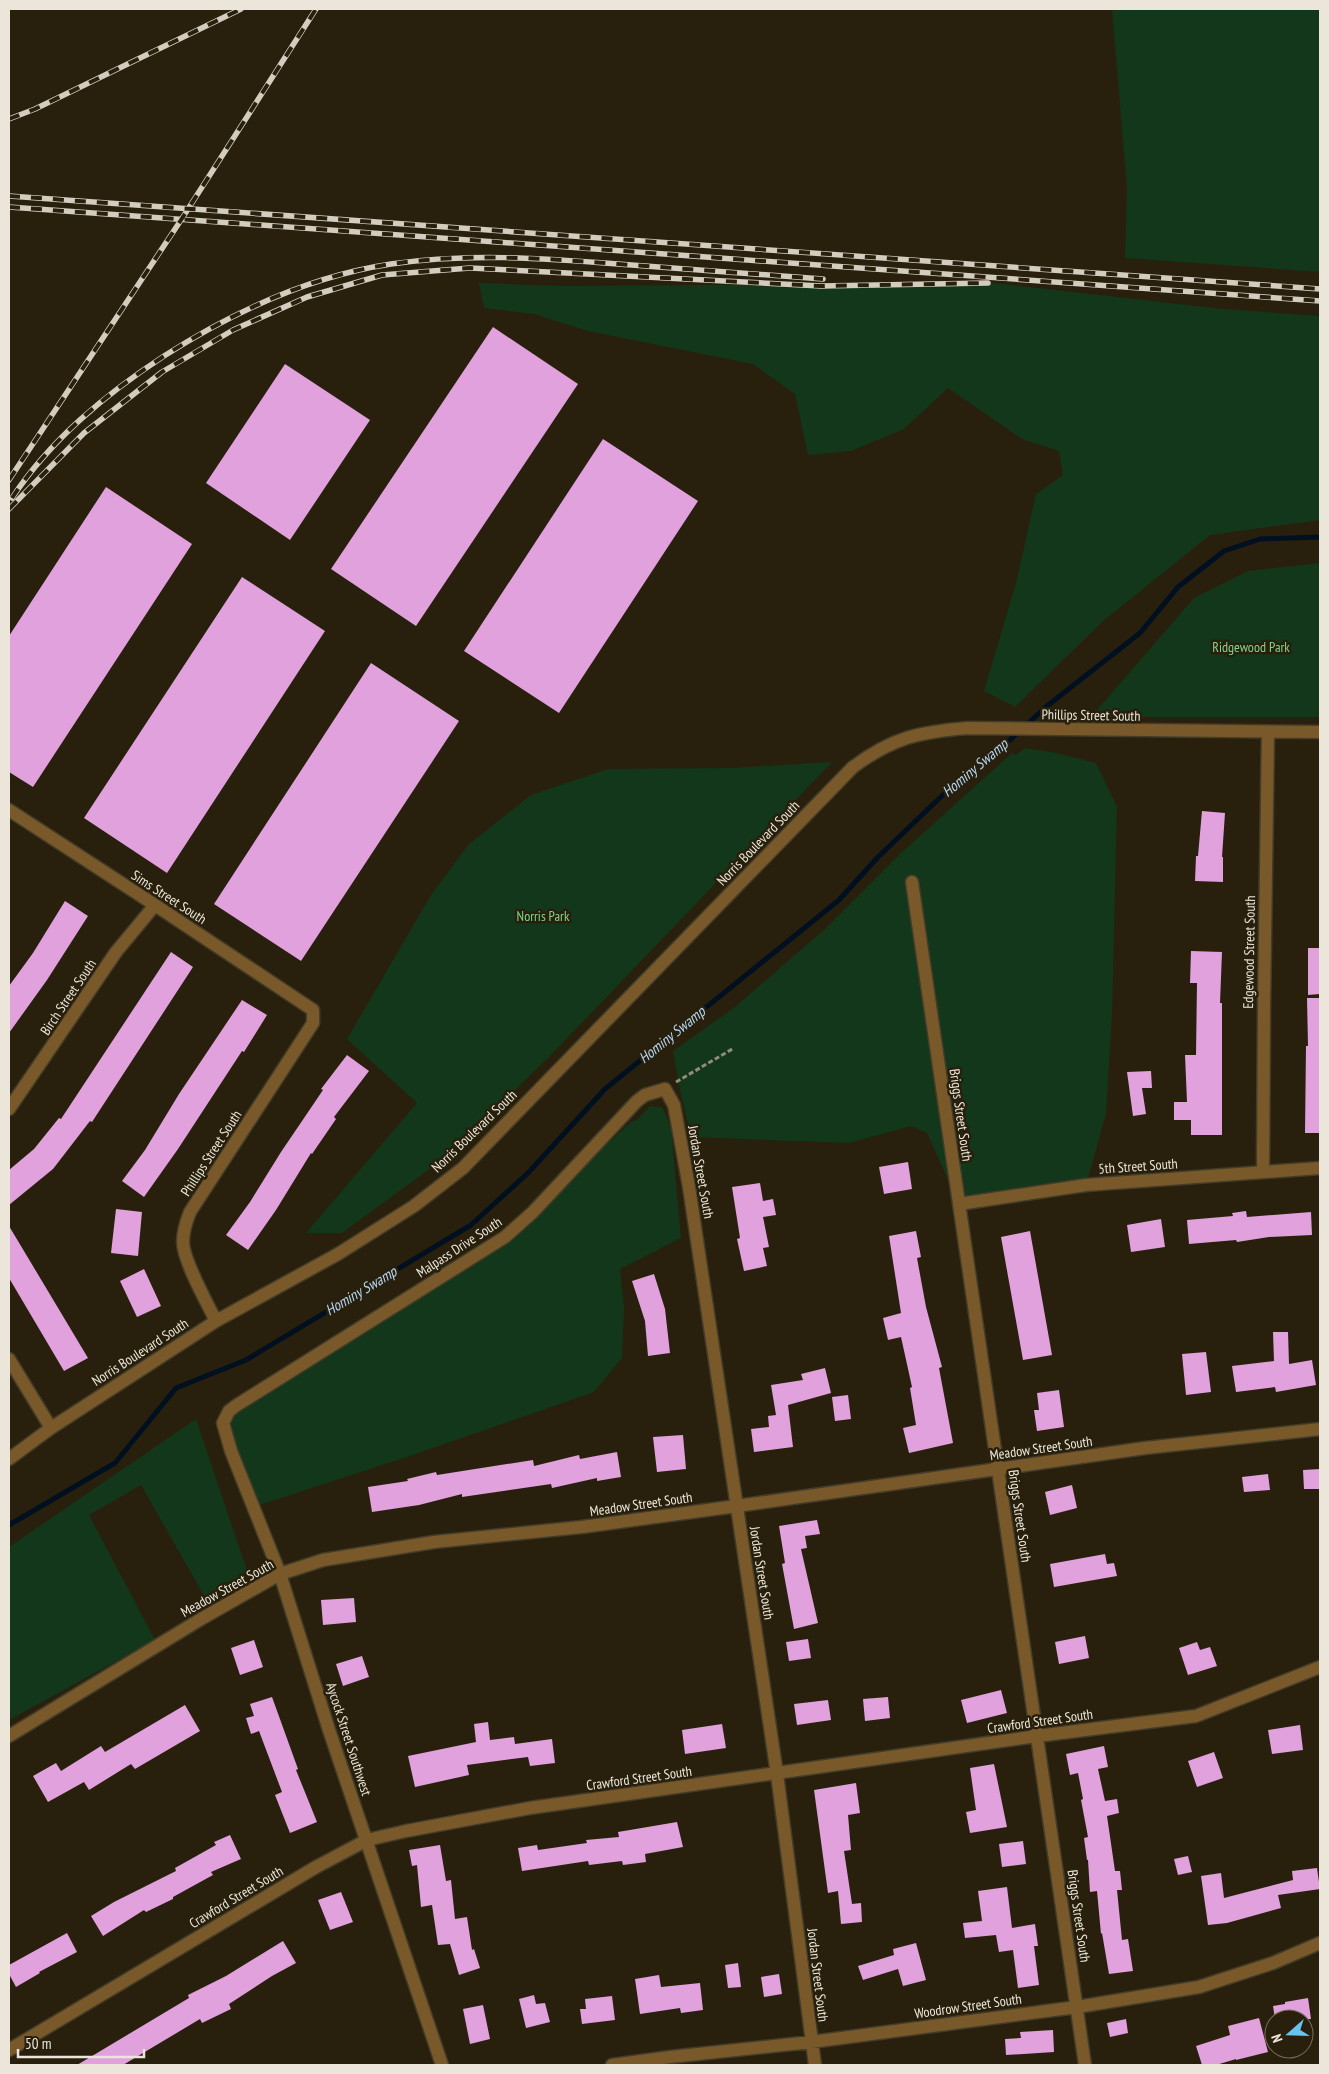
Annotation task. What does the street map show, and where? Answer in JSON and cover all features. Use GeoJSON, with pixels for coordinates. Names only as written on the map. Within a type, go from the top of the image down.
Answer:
{"type":"FeatureCollection","features":[{"type":"Feature","properties":{"kind":"street","name":"Phillips Street South"},"geometry":{"type":"LineString","coordinates":[[867,756],[899,740],[928,732],[968,728],[1320,732]]}},
{"type":"Feature","properties":{"kind":"street","name":"Edgewood Street South"},"geometry":{"type":"LineString","coordinates":[[1264,1172],[1268,732]]}},
{"type":"Feature","properties":{"kind":"street","name":"Norris Boulevard South"},"geometry":{"type":"LineString","coordinates":[[9,1459],[52,1428],[216,1321],[338,1254],[414,1206],[463,1168],[853,767],[867,756]]}},
{"type":"Feature","properties":{"kind":"street","name":"Sims Street South"},"geometry":{"type":"LineString","coordinates":[[9,810],[155,904],[313,1010]]}},
{"type":"Feature","properties":{"kind":"street","name":"Briggs Street South"},"geometry":{"type":"LineString","coordinates":[[912,882],[1085,2065]]}},
{"type":"Feature","properties":{"kind":"street","name":"Birch Street South"},"geometry":{"type":"LineString","coordinates":[[9,1109],[116,952],[155,904]]}},
{"type":"Feature","properties":{"kind":"street","name":"Phillips Street South"},"geometry":{"type":"LineString","coordinates":[[216,1321],[183,1245],[184,1229],[190,1212],[313,1023],[313,1010]]}},
{"type":"Feature","properties":{"kind":"street","name":"Malpass Drive South"},"geometry":{"type":"LineString","coordinates":[[224,1423],[229,1411],[237,1405],[505,1237],[533,1212],[637,1101],[645,1095],[665,1089]]}},
{"type":"Feature","properties":{"kind":"street","name":"Jordan Street South"},"geometry":{"type":"LineString","coordinates":[[665,1089],[674,1104],[689,1187],[777,1774],[815,2065]]}},
{"type":"Feature","properties":{"kind":"street","name":"5th Street South"},"geometry":{"type":"LineString","coordinates":[[959,1204],[1086,1185],[1320,1168]]}},
{"type":"Feature","properties":{"kind":"street"},"geometry":{"type":"LineString","coordinates":[[9,1359],[52,1428]]}},
{"type":"Feature","properties":{"kind":"street","name":"Aycock Street Southwest"},"geometry":{"type":"LineString","coordinates":[[224,1423],[230,1451],[280,1574],[329,1730],[442,2065]]}},
{"type":"Feature","properties":{"kind":"street","name":"Meadow Street South"},"geometry":{"type":"LineString","coordinates":[[9,1736],[201,1619],[280,1574],[323,1560],[434,1542],[582,1527],[1145,1448],[1320,1429]]}},
{"type":"Feature","properties":{"kind":"street","name":"Crawford Street South"},"geometry":{"type":"LineString","coordinates":[[9,2050],[316,1866],[367,1840],[530,1808],[1037,1736],[1196,1716],[1320,1667]]}},
{"type":"Feature","properties":{"kind":"street","name":"Woodrow Street South"},"geometry":{"type":"LineString","coordinates":[[612,2065],[811,2042],[1077,2006],[1214,1984],[1273,1963],[1320,1943]]}},
{"type":"Feature","properties":{"kind":"path"},"geometry":{"type":"LineString","coordinates":[[665,1089],[734,1048]]}},
{"type":"Feature","properties":{"kind":"green space"},"geometry":{"type":"Polygon","coordinates":[[[1112,9],[1320,9],[1320,272],[1125,258],[1127,189],[1112,9]]]}},
{"type":"Feature","properties":{"kind":"green space"},"geometry":{"type":"Polygon","coordinates":[[[479,283],[565,286],[993,283],[1223,309],[1320,316],[1320,520],[1210,535],[1102,622],[1015,707],[984,691],[1016,583],[1036,494],[1063,475],[1059,451],[1022,439],[948,388],[904,429],[851,451],[808,455],[795,394],[753,364],[588,331],[534,314],[484,308],[479,283]]]}},
{"type":"Feature","properties":{"kind":"green space","name":"Ridgewood Park"},"geometry":{"type":"Polygon","coordinates":[[[1320,563],[1320,717],[1091,717],[1194,598],[1248,571],[1320,563]]]}},
{"type":"Feature","properties":{"kind":"green space"},"geometry":{"type":"Polygon","coordinates":[[[1025,748],[1057,753],[1096,763],[1117,807],[1112,1014],[1106,1114],[1086,1185],[959,1204],[927,1133],[911,1126],[849,1143],[691,1137],[673,1051],[735,1007],[825,929],[900,854],[1012,753],[1016,755],[1025,748]]]}},
{"type":"Feature","properties":{"kind":"green space","name":"Norris Park"},"geometry":{"type":"Polygon","coordinates":[[[832,762],[548,1058],[446,1157],[342,1233],[306,1233],[417,1103],[347,1039],[431,895],[469,844],[531,795],[608,769],[728,768],[832,762]]]}},
{"type":"Feature","properties":{"kind":"green space"},"geometry":{"type":"Polygon","coordinates":[[[650,1106],[662,1107],[671,1128],[681,1238],[620,1269],[624,1308],[622,1358],[594,1392],[407,1457],[253,1507],[224,1430],[229,1411],[512,1231],[631,1122],[637,1120],[650,1106]]]}},
{"type":"Feature","properties":{"kind":"green space"},"geometry":{"type":"Polygon","coordinates":[[[196,1419],[249,1576],[210,1606],[141,1485],[89,1515],[155,1640],[9,1720],[9,1547],[196,1419]]]}},
{"type":"Feature","properties":{"kind":"building"},"geometry":{"type":"Polygon","coordinates":[[[493,327],[578,384],[416,626],[331,569],[493,327]]]}},
{"type":"Feature","properties":{"kind":"building"},"geometry":{"type":"Polygon","coordinates":[[[285,364],[370,420],[290,540],[206,483],[285,364]]]}},
{"type":"Feature","properties":{"kind":"building"},"geometry":{"type":"Polygon","coordinates":[[[603,439],[698,501],[559,713],[464,651],[603,439]]]}},
{"type":"Feature","properties":{"kind":"building"},"geometry":{"type":"Polygon","coordinates":[[[106,487],[192,544],[33,787],[9,772],[9,636],[106,487]]]}},
{"type":"Feature","properties":{"kind":"building"},"geometry":{"type":"Polygon","coordinates":[[[242,577],[325,631],[167,873],[84,818],[242,577]]]}},
{"type":"Feature","properties":{"kind":"building"},"geometry":{"type":"Polygon","coordinates":[[[371,663],[459,721],[301,961],[214,904],[371,663]]]}},
{"type":"Feature","properties":{"kind":"building"},"geometry":{"type":"Polygon","coordinates":[[[1202,811],[1225,813],[1222,857],[1223,882],[1195,881],[1202,811]]]}},
{"type":"Feature","properties":{"kind":"building"},"geometry":{"type":"Polygon","coordinates":[[[65,901],[88,916],[47,980],[9,1033],[9,986],[33,953],[65,901]]]}},
{"type":"Feature","properties":{"kind":"building"},"geometry":{"type":"Polygon","coordinates":[[[1308,948],[1320,948],[1320,994],[1308,995],[1308,948]]]}},
{"type":"Feature","properties":{"kind":"building"},"geometry":{"type":"Polygon","coordinates":[[[1191,951],[1222,952],[1220,1003],[1222,1003],[1222,1135],[1191,1135],[1191,1120],[1174,1120],[1174,1102],[1187,1102],[1185,1055],[1196,1055],[1197,983],[1190,983],[1191,951]]]}},
{"type":"Feature","properties":{"kind":"building"},"geometry":{"type":"Polygon","coordinates":[[[171,952],[193,967],[92,1122],[90,1121],[53,1169],[9,1205],[9,1170],[34,1149],[59,1118],[61,1119],[171,952]]]}},
{"type":"Feature","properties":{"kind":"building"},"geometry":{"type":"Polygon","coordinates":[[[1307,998],[1320,998],[1320,1133],[1305,1133],[1306,1046],[1308,1046],[1307,998]]]}},
{"type":"Feature","properties":{"kind":"building"},"geometry":{"type":"Polygon","coordinates":[[[242,1000],[267,1015],[244,1052],[242,1051],[144,1197],[122,1181],[145,1150],[179,1094],[242,1000]]]}},
{"type":"Feature","properties":{"kind":"building"},"geometry":{"type":"Polygon","coordinates":[[[347,1055],[369,1071],[334,1117],[336,1119],[311,1153],[276,1210],[248,1250],[226,1235],[250,1202],[323,1090],[321,1089],[347,1055]]]}},
{"type":"Feature","properties":{"kind":"building"},"geometry":{"type":"Polygon","coordinates":[[[1151,1071],[1152,1088],[1142,1088],[1146,1114],[1133,1116],[1127,1072],[1151,1071]]]}},
{"type":"Feature","properties":{"kind":"building"},"geometry":{"type":"Polygon","coordinates":[[[908,1162],[912,1189],[884,1194],[879,1167],[908,1162]]]}},
{"type":"Feature","properties":{"kind":"building"},"geometry":{"type":"Polygon","coordinates":[[[760,1183],[763,1201],[773,1199],[776,1215],[763,1217],[769,1247],[763,1248],[767,1266],[744,1271],[737,1239],[740,1238],[732,1187],[760,1183]]]}},
{"type":"Feature","properties":{"kind":"building"},"geometry":{"type":"Polygon","coordinates":[[[116,1209],[142,1212],[138,1256],[111,1253],[116,1209]]]}},
{"type":"Feature","properties":{"kind":"building"},"geometry":{"type":"Polygon","coordinates":[[[1246,1211],[1247,1217],[1311,1212],[1312,1235],[1269,1237],[1237,1242],[1236,1240],[1189,1244],[1187,1220],[1233,1216],[1232,1213],[1246,1211]]]}},
{"type":"Feature","properties":{"kind":"building"},"geometry":{"type":"Polygon","coordinates":[[[1161,1219],[1165,1247],[1131,1252],[1127,1225],[1161,1219]]]}},
{"type":"Feature","properties":{"kind":"building"},"geometry":{"type":"Polygon","coordinates":[[[9,1226],[88,1358],[64,1371],[9,1278],[9,1226]]]}},
{"type":"Feature","properties":{"kind":"building"},"geometry":{"type":"Polygon","coordinates":[[[916,1231],[921,1257],[917,1258],[926,1307],[942,1367],[939,1368],[953,1443],[909,1453],[903,1428],[916,1425],[910,1388],[912,1387],[901,1337],[888,1340],[883,1318],[901,1313],[889,1236],[916,1231]]]}},
{"type":"Feature","properties":{"kind":"building"},"geometry":{"type":"Polygon","coordinates":[[[1030,1231],[1052,1355],[1023,1360],[1001,1237],[1030,1231]]]}},
{"type":"Feature","properties":{"kind":"building"},"geometry":{"type":"Polygon","coordinates":[[[144,1269],[161,1306],[137,1317],[120,1281],[144,1269]]]}},
{"type":"Feature","properties":{"kind":"building"},"geometry":{"type":"Polygon","coordinates":[[[654,1274],[665,1309],[670,1353],[648,1356],[645,1321],[632,1281],[654,1274]]]}},
{"type":"Feature","properties":{"kind":"building"},"geometry":{"type":"Polygon","coordinates":[[[1273,1332],[1288,1332],[1289,1364],[1312,1360],[1316,1385],[1276,1392],[1275,1387],[1236,1392],[1232,1366],[1274,1361],[1273,1332]]]}},
{"type":"Feature","properties":{"kind":"building"},"geometry":{"type":"Polygon","coordinates":[[[1206,1352],[1211,1392],[1186,1395],[1182,1354],[1206,1352]]]}},
{"type":"Feature","properties":{"kind":"building"},"geometry":{"type":"Polygon","coordinates":[[[825,1368],[831,1393],[788,1405],[793,1447],[754,1452],[751,1429],[769,1427],[768,1416],[776,1415],[771,1385],[803,1380],[801,1374],[825,1368]]]}},
{"type":"Feature","properties":{"kind":"building"},"geometry":{"type":"Polygon","coordinates":[[[1059,1390],[1064,1427],[1037,1431],[1034,1410],[1039,1410],[1037,1393],[1059,1390]]]}},
{"type":"Feature","properties":{"kind":"building"},"geometry":{"type":"Polygon","coordinates":[[[848,1395],[851,1419],[835,1421],[832,1397],[848,1395]]]}},
{"type":"Feature","properties":{"kind":"building"},"geometry":{"type":"Polygon","coordinates":[[[683,1435],[686,1469],[657,1472],[653,1437],[683,1435]]]}},
{"type":"Feature","properties":{"kind":"building"},"geometry":{"type":"Polygon","coordinates":[[[617,1452],[621,1477],[597,1481],[597,1478],[552,1488],[551,1484],[462,1497],[462,1494],[419,1505],[372,1512],[368,1487],[408,1481],[407,1479],[436,1472],[437,1475],[533,1460],[534,1466],[579,1455],[580,1459],[617,1452]]]}},
{"type":"Feature","properties":{"kind":"building"},"geometry":{"type":"Polygon","coordinates":[[[1320,1469],[1320,1489],[1304,1489],[1303,1470],[1320,1469]]]}},
{"type":"Feature","properties":{"kind":"building"},"geometry":{"type":"Polygon","coordinates":[[[1268,1474],[1270,1490],[1244,1492],[1242,1477],[1268,1474]]]}},
{"type":"Feature","properties":{"kind":"building"},"geometry":{"type":"Polygon","coordinates":[[[1072,1485],[1077,1508],[1050,1515],[1045,1492],[1072,1485]]]}},
{"type":"Feature","properties":{"kind":"building"},"geometry":{"type":"Polygon","coordinates":[[[817,1520],[820,1534],[805,1536],[807,1548],[801,1549],[818,1623],[794,1629],[782,1564],[785,1563],[779,1526],[817,1520]]]}},
{"type":"Feature","properties":{"kind":"building"},"geometry":{"type":"Polygon","coordinates":[[[1105,1554],[1107,1564],[1114,1563],[1117,1576],[1054,1587],[1050,1564],[1105,1554]]]}},
{"type":"Feature","properties":{"kind":"building"},"geometry":{"type":"Polygon","coordinates":[[[354,1598],[356,1622],[323,1625],[321,1600],[354,1598]]]}},
{"type":"Feature","properties":{"kind":"building"},"geometry":{"type":"Polygon","coordinates":[[[1085,1636],[1089,1658],[1059,1664],[1055,1642],[1085,1636]]]}},
{"type":"Feature","properties":{"kind":"building"},"geometry":{"type":"Polygon","coordinates":[[[808,1639],[811,1658],[789,1661],[786,1642],[808,1639]]]}},
{"type":"Feature","properties":{"kind":"building"},"geometry":{"type":"Polygon","coordinates":[[[254,1640],[263,1667],[240,1675],[231,1648],[254,1640]]]}},
{"type":"Feature","properties":{"kind":"building"},"geometry":{"type":"Polygon","coordinates":[[[1197,1642],[1200,1650],[1210,1647],[1217,1666],[1188,1675],[1179,1648],[1197,1642]]]}},
{"type":"Feature","properties":{"kind":"building"},"geometry":{"type":"Polygon","coordinates":[[[362,1656],[369,1677],[343,1686],[336,1664],[362,1656]]]}},
{"type":"Feature","properties":{"kind":"building"},"geometry":{"type":"Polygon","coordinates":[[[1001,1690],[1007,1713],[967,1723],[961,1700],[1001,1690]]]}},
{"type":"Feature","properties":{"kind":"building"},"geometry":{"type":"Polygon","coordinates":[[[272,1697],[298,1769],[296,1770],[317,1822],[290,1833],[275,1795],[282,1792],[259,1731],[251,1734],[246,1718],[254,1716],[250,1704],[272,1697]]]}},
{"type":"Feature","properties":{"kind":"building"},"geometry":{"type":"Polygon","coordinates":[[[888,1697],[890,1718],[865,1721],[863,1699],[888,1697]]]}},
{"type":"Feature","properties":{"kind":"building"},"geometry":{"type":"Polygon","coordinates":[[[828,1700],[831,1720],[797,1725],[794,1704],[828,1700]]]}},
{"type":"Feature","properties":{"kind":"building"},"geometry":{"type":"Polygon","coordinates":[[[185,1705],[200,1731],[135,1769],[131,1764],[89,1790],[84,1782],[48,1802],[33,1776],[56,1763],[61,1771],[101,1746],[105,1752],[185,1705]]]}},
{"type":"Feature","properties":{"kind":"building"},"geometry":{"type":"Polygon","coordinates":[[[488,1722],[490,1740],[514,1737],[515,1744],[552,1739],[555,1763],[530,1766],[528,1757],[467,1765],[469,1775],[415,1787],[408,1756],[476,1742],[474,1724],[488,1722]]]}},
{"type":"Feature","properties":{"kind":"building"},"geometry":{"type":"Polygon","coordinates":[[[722,1724],[726,1748],[685,1754],[682,1730],[722,1724]]]}},
{"type":"Feature","properties":{"kind":"building"},"geometry":{"type":"Polygon","coordinates":[[[1300,1725],[1303,1750],[1272,1754],[1268,1730],[1300,1725]]]}},
{"type":"Feature","properties":{"kind":"building"},"geometry":{"type":"Polygon","coordinates":[[[1104,1746],[1108,1767],[1098,1769],[1105,1801],[1117,1799],[1119,1813],[1107,1816],[1115,1871],[1120,1871],[1122,1890],[1117,1890],[1122,1940],[1128,1939],[1133,1971],[1109,1974],[1101,1934],[1097,1891],[1090,1892],[1088,1860],[1084,1838],[1088,1837],[1078,1773],[1070,1775],[1066,1754],[1104,1746]]]}},
{"type":"Feature","properties":{"kind":"building"},"geometry":{"type":"Polygon","coordinates":[[[1214,1752],[1223,1778],[1197,1787],[1188,1761],[1214,1752]]]}},
{"type":"Feature","properties":{"kind":"building"},"geometry":{"type":"Polygon","coordinates":[[[994,1764],[1007,1827],[970,1833],[966,1812],[976,1810],[970,1768],[994,1764]]]}},
{"type":"Feature","properties":{"kind":"building"},"geometry":{"type":"Polygon","coordinates":[[[856,1783],[860,1813],[848,1815],[851,1850],[844,1851],[852,1904],[861,1903],[862,1922],[841,1924],[838,1891],[828,1893],[814,1790],[856,1783]]]}},
{"type":"Feature","properties":{"kind":"building"},"geometry":{"type":"Polygon","coordinates":[[[677,1822],[683,1847],[645,1854],[646,1862],[623,1865],[622,1861],[589,1865],[588,1861],[522,1871],[518,1848],[537,1845],[538,1850],[587,1843],[586,1840],[619,1837],[618,1832],[677,1822]]]}},
{"type":"Feature","properties":{"kind":"building"},"geometry":{"type":"Polygon","coordinates":[[[230,1835],[241,1859],[211,1872],[213,1875],[173,1897],[173,1899],[146,1912],[144,1910],[103,1936],[91,1916],[114,1902],[176,1871],[175,1868],[216,1845],[214,1842],[230,1835]]]}},
{"type":"Feature","properties":{"kind":"building"},"geometry":{"type":"Polygon","coordinates":[[[1023,1841],[1026,1864],[1002,1867],[999,1844],[1023,1841]]]}},
{"type":"Feature","properties":{"kind":"building"},"geometry":{"type":"Polygon","coordinates":[[[440,1845],[446,1881],[451,1880],[455,1919],[467,1917],[472,1950],[474,1949],[480,1968],[459,1975],[450,1944],[438,1945],[432,1905],[421,1907],[417,1865],[412,1866],[409,1850],[440,1845]]]}},
{"type":"Feature","properties":{"kind":"building"},"geometry":{"type":"Polygon","coordinates":[[[1188,1856],[1192,1872],[1178,1875],[1174,1859],[1188,1856]]]}},
{"type":"Feature","properties":{"kind":"building"},"geometry":{"type":"Polygon","coordinates":[[[1317,1868],[1320,1889],[1278,1895],[1281,1908],[1227,1923],[1208,1925],[1201,1876],[1221,1873],[1224,1898],[1293,1880],[1292,1871],[1317,1868]]]}},
{"type":"Feature","properties":{"kind":"building"},"geometry":{"type":"Polygon","coordinates":[[[1007,1887],[1012,1928],[1035,1924],[1038,1946],[1034,1946],[1039,1985],[1018,1988],[1013,1950],[999,1952],[996,1935],[965,1938],[963,1923],[982,1921],[978,1891],[1007,1887]]]}},
{"type":"Feature","properties":{"kind":"building"},"geometry":{"type":"Polygon","coordinates":[[[341,1892],[353,1922],[330,1930],[318,1900],[341,1892]]]}},
{"type":"Feature","properties":{"kind":"building"},"geometry":{"type":"Polygon","coordinates":[[[67,1933],[77,1952],[39,1972],[16,1987],[9,1974],[9,1965],[67,1933]]]}},
{"type":"Feature","properties":{"kind":"building"},"geometry":{"type":"Polygon","coordinates":[[[283,1941],[296,1963],[229,2004],[231,2009],[202,2023],[200,2019],[123,2065],[77,2065],[189,1998],[188,1995],[226,1976],[283,1941]]]}},
{"type":"Feature","properties":{"kind":"building"},"geometry":{"type":"Polygon","coordinates":[[[916,1943],[926,1980],[903,1986],[898,1969],[863,1980],[858,1966],[894,1955],[893,1949],[916,1943]]]}},
{"type":"Feature","properties":{"kind":"building"},"geometry":{"type":"Polygon","coordinates":[[[738,1963],[741,1987],[728,1988],[725,1965],[738,1963]]]}},
{"type":"Feature","properties":{"kind":"building"},"geometry":{"type":"Polygon","coordinates":[[[779,1974],[782,1994],[764,1997],[761,1977],[779,1974]]]}},
{"type":"Feature","properties":{"kind":"building"},"geometry":{"type":"Polygon","coordinates":[[[659,1975],[661,1987],[700,1983],[703,2010],[681,2013],[680,2008],[640,2014],[635,1979],[659,1975]]]}},
{"type":"Feature","properties":{"kind":"building"},"geometry":{"type":"Polygon","coordinates":[[[534,1995],[536,2004],[545,2003],[550,2022],[526,2028],[519,1999],[534,1995]]]}},
{"type":"Feature","properties":{"kind":"building"},"geometry":{"type":"Polygon","coordinates":[[[612,1996],[615,2020],[582,2024],[580,2009],[586,2009],[585,1999],[612,1996]]]}},
{"type":"Feature","properties":{"kind":"building"},"geometry":{"type":"Polygon","coordinates":[[[1308,1998],[1310,2009],[1273,2009],[1273,2006],[1285,2004],[1285,2002],[1308,1998]]]}},
{"type":"Feature","properties":{"kind":"building"},"geometry":{"type":"Polygon","coordinates":[[[483,2005],[490,2039],[470,2044],[463,2009],[483,2005]]]}},
{"type":"Feature","properties":{"kind":"building"},"geometry":{"type":"Polygon","coordinates":[[[1259,2018],[1264,2037],[1264,2053],[1216,2065],[1202,2065],[1196,2046],[1230,2035],[1228,2026],[1259,2018]]]}},
{"type":"Feature","properties":{"kind":"building"},"geometry":{"type":"Polygon","coordinates":[[[1126,2019],[1128,2033],[1110,2037],[1107,2023],[1126,2019]]]}},
{"type":"Feature","properties":{"kind":"building"},"geometry":{"type":"Polygon","coordinates":[[[1053,2030],[1054,2052],[1006,2055],[1005,2039],[1021,2038],[1020,2032],[1053,2030]]]}},
{"type":"Feature","properties":{"kind":"waterway","name":"Hominy Swamp"},"geometry":{"type":"LineString","coordinates":[[9,1525],[115,1463],[176,1388],[246,1360],[471,1225],[528,1173],[605,1089],[839,900],[878,857],[948,790],[989,759],[1047,706],[1140,633],[1178,587],[1224,551],[1260,539],[1320,537]]}},
{"type":"Feature","properties":{"kind":"railway"},"geometry":{"type":"LineString","coordinates":[[9,119],[35,109],[241,9]]}},
{"type":"Feature","properties":{"kind":"railway"},"geometry":{"type":"LineString","coordinates":[[9,480],[181,220],[316,9]]}},
{"type":"Feature","properties":{"kind":"railway"},"geometry":{"type":"LineString","coordinates":[[9,196],[1320,289]]}},
{"type":"Feature","properties":{"kind":"railway"},"geometry":{"type":"LineString","coordinates":[[9,207],[1320,301]]}},
{"type":"Feature","properties":{"kind":"railway"},"geometry":{"type":"LineString","coordinates":[[12,498],[44,456],[62,437],[101,402],[142,371],[190,340],[245,311],[273,298],[331,277],[391,264],[419,261],[533,258],[823,279]]}},
{"type":"Feature","properties":{"kind":"railway"},"geometry":{"type":"LineString","coordinates":[[9,509],[84,433],[162,372],[233,330],[307,297],[382,275],[470,268],[821,286],[988,283]]}}]}
